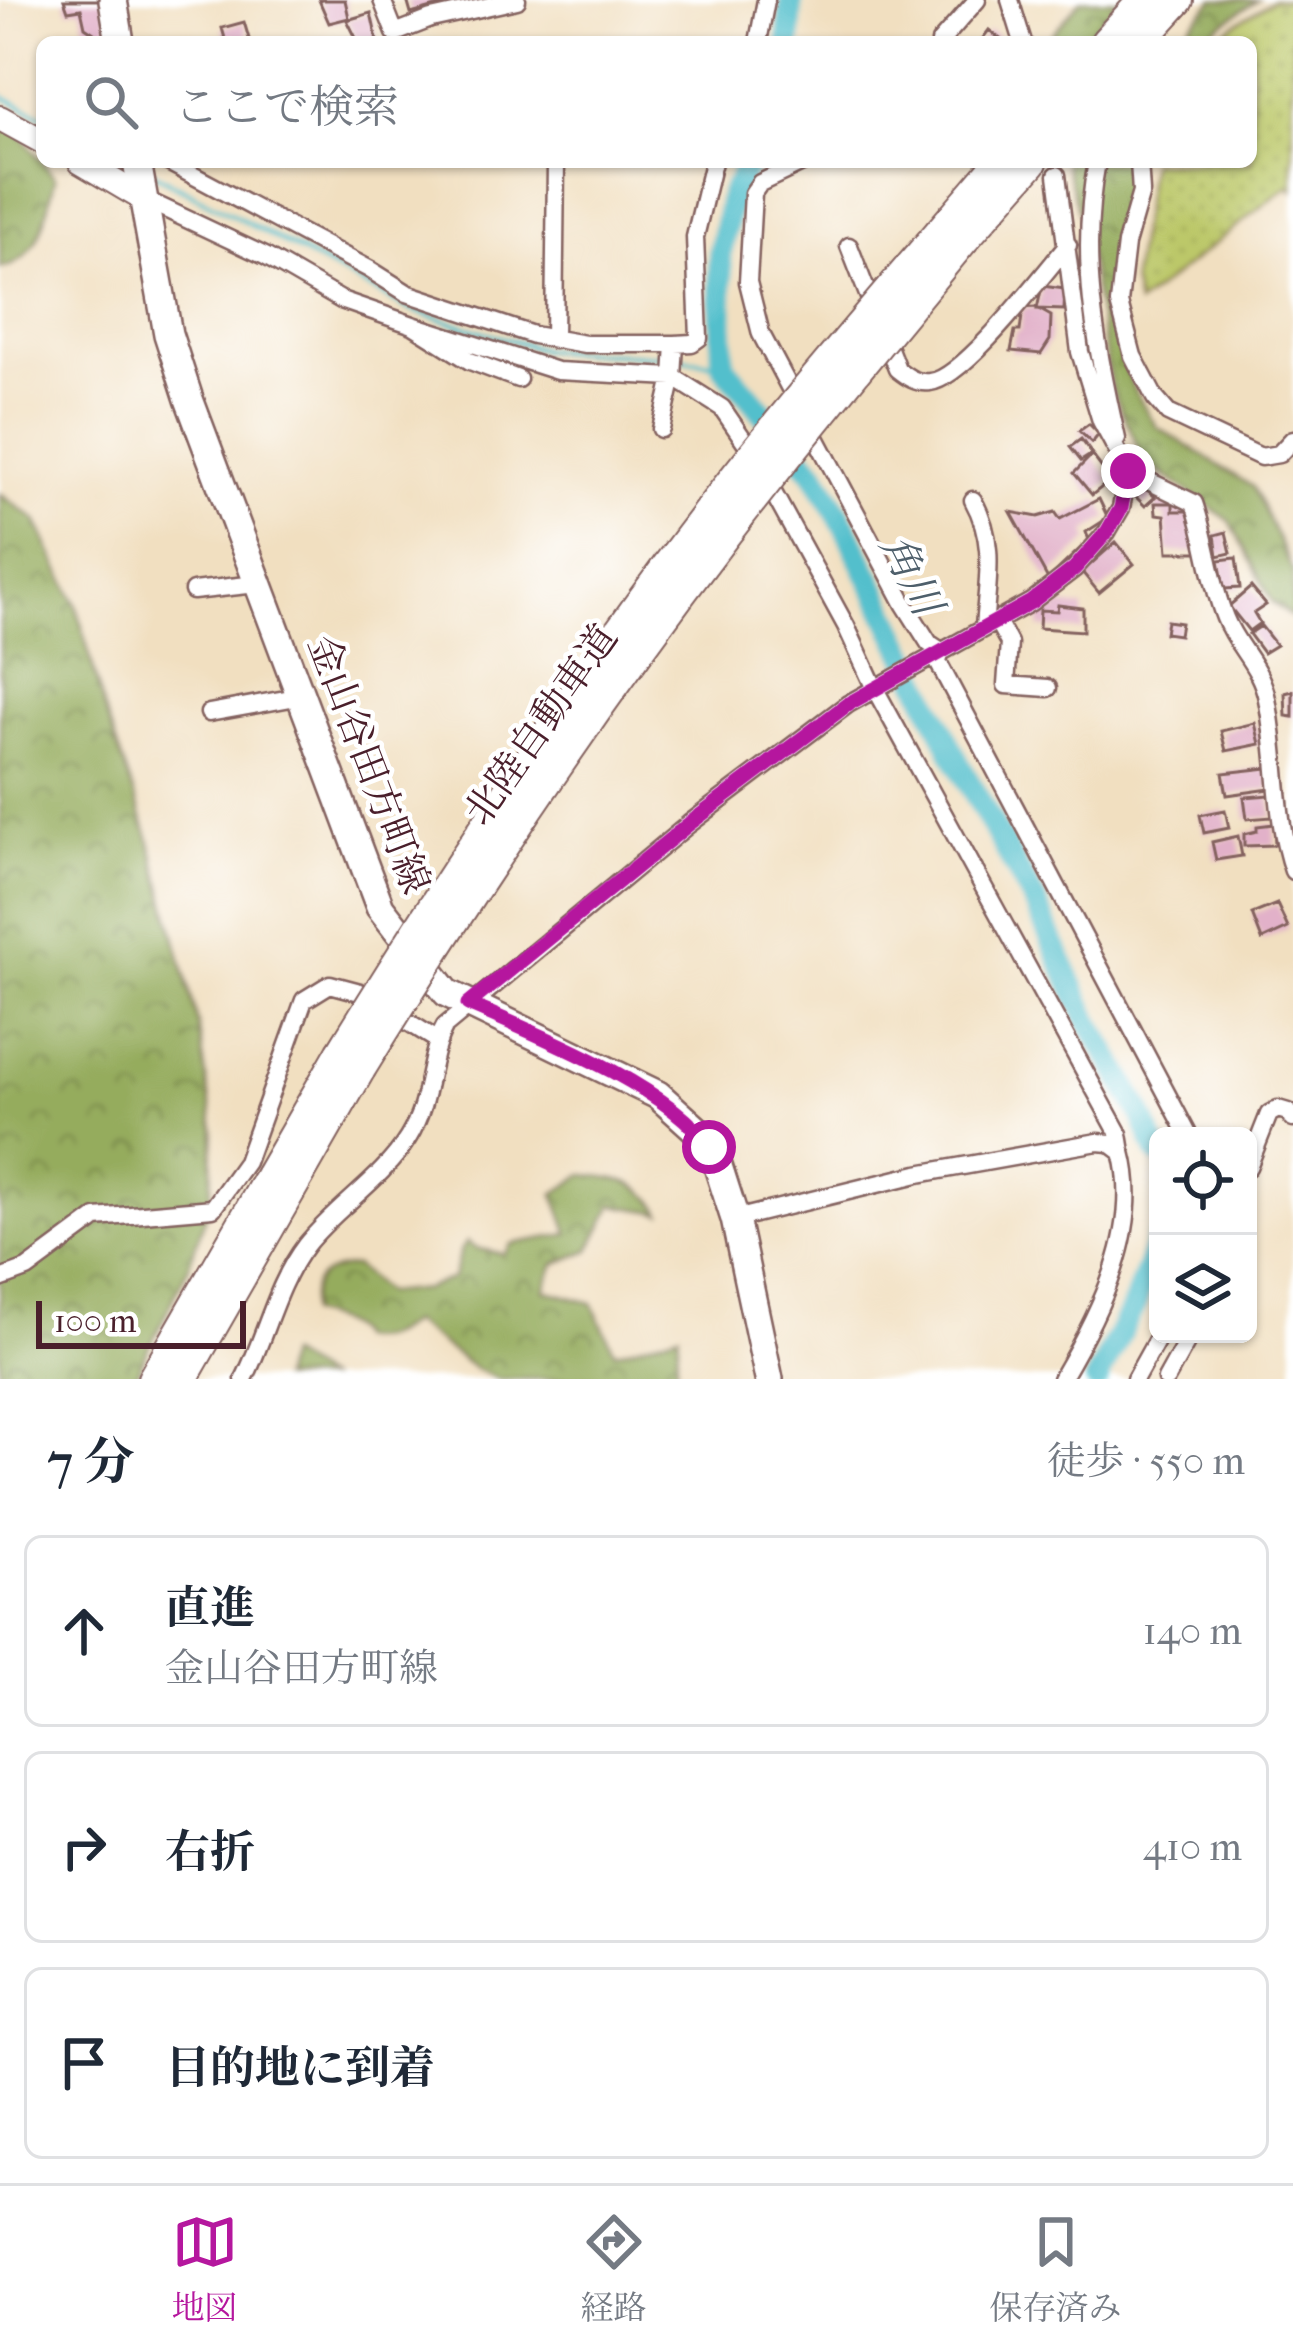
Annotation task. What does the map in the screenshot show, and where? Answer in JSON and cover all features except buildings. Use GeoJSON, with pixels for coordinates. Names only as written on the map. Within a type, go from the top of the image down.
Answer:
{"type":"FeatureCollection","features":[{"type":"Feature","properties":{"kind":"highway"},"geometry":{"type":"LineString","coordinates":[[1111,36],[1144,0]]}},
{"type":"Feature","properties":{"kind":"highway"},"geometry":{"type":"LineString","coordinates":[[1145,36],[1178,0]]}},
{"type":"Feature","properties":{"kind":"highway","name":"北陸自動車道"},"geometry":{"type":"LineString","coordinates":[[152,1379],[351,1061],[414,933],[574,696],[735,478],[952,235],[996,168]]}},
{"type":"Feature","properties":{"kind":"highway","name":"北陸自動車道"},"geometry":{"type":"LineString","coordinates":[[952,235],[1045,168]]}},
{"type":"Feature","properties":{"kind":"highway","name":"北陸自動車道"},"geometry":{"type":"LineString","coordinates":[[182,1379],[340,1104],[351,1061]]}},
{"type":"Feature","properties":{"kind":"highway"},"geometry":{"type":"LineString","coordinates":[[204,1379],[340,1104]]}},
{"type":"Feature","properties":{"kind":"main road"},"geometry":{"type":"LineString","coordinates":[[113,0],[119,36]]}},
{"type":"Feature","properties":{"kind":"main road"},"geometry":{"type":"LineString","coordinates":[[0,118],[36,138]]}},
{"type":"Feature","properties":{"kind":"main road"},"geometry":{"type":"LineString","coordinates":[[92,168],[141,195]]}},
{"type":"Feature","properties":{"kind":"main road","name":"金山谷田方町線"},"geometry":{"type":"LineString","coordinates":[[138,168],[168,334],[380,907],[447,992],[658,1096],[699,1132],[717,1163],[735,1219],[769,1379]]}},
{"type":"Feature","properties":{"kind":"street"},"geometry":{"type":"LineString","coordinates":[[382,0],[391,36]]}},
{"type":"Feature","properties":{"kind":"street"},"geometry":{"type":"LineString","coordinates":[[396,36],[430,19],[517,0]]}},
{"type":"Feature","properties":{"kind":"street"},"geometry":{"type":"LineString","coordinates":[[759,36],[766,0]]}},
{"type":"Feature","properties":{"kind":"street"},"geometry":{"type":"LineString","coordinates":[[945,36],[977,0]]}},
{"type":"Feature","properties":{"kind":"street"},"geometry":{"type":"LineString","coordinates":[[1010,0],[1021,36]]}},
{"type":"Feature","properties":{"kind":"street"},"geometry":{"type":"LineString","coordinates":[[180,168],[368,269],[387,284],[454,310],[554,340],[675,344],[699,338],[695,237],[712,168]]}},
{"type":"Feature","properties":{"kind":"street"},"geometry":{"type":"LineString","coordinates":[[554,340],[556,168]]}},
{"type":"Feature","properties":{"kind":"street"},"geometry":{"type":"LineString","coordinates":[[791,168],[760,183],[753,193],[748,283],[761,334],[905,605],[928,643],[940,652]]}},
{"type":"Feature","properties":{"kind":"street"},"geometry":{"type":"LineString","coordinates":[[1045,168],[1068,245],[1080,352],[1101,421],[1125,464],[1194,503],[1218,601],[1228,626],[1260,673],[1268,700],[1280,834],[1293,871]]}},
{"type":"Feature","properties":{"kind":"street"},"geometry":{"type":"LineString","coordinates":[[244,1379],[278,1297],[306,1246],[406,1142],[425,1105],[437,1040],[468,1004],[689,824],[876,688],[1031,602],[1074,569],[1107,532],[1121,508],[1125,464],[1101,378],[1089,282],[1096,168]]}},
{"type":"Feature","properties":{"kind":"street"},"geometry":{"type":"LineString","coordinates":[[1139,168],[1141,192],[1126,244],[1119,303],[1133,356],[1155,398],[1168,413],[1261,458],[1279,454],[1293,439]]}},
{"type":"Feature","properties":{"kind":"street"},"geometry":{"type":"LineString","coordinates":[[141,195],[265,256],[340,300],[557,371],[673,377],[722,408],[846,626],[1118,1133],[1126,1191],[1117,1254],[1100,1307],[1061,1379]]}},
{"type":"Feature","properties":{"kind":"street"},"geometry":{"type":"LineString","coordinates":[[849,246],[897,369],[911,380],[931,382],[950,375],[989,337],[1068,245]]}},
{"type":"Feature","properties":{"kind":"street"},"geometry":{"type":"LineString","coordinates":[[413,326],[470,361],[518,380]]}},
{"type":"Feature","properties":{"kind":"street"},"geometry":{"type":"LineString","coordinates":[[661,429],[675,344]]}},
{"type":"Feature","properties":{"kind":"street"},"geometry":{"type":"LineString","coordinates":[[973,500],[990,542],[990,625],[1009,643],[1006,685],[1048,688]]}},
{"type":"Feature","properties":{"kind":"street"},"geometry":{"type":"LineString","coordinates":[[193,591],[257,584]]}},
{"type":"Feature","properties":{"kind":"street"},"geometry":{"type":"LineString","coordinates":[[940,652],[938,662],[1184,1127]]}},
{"type":"Feature","properties":{"kind":"street"},"geometry":{"type":"LineString","coordinates":[[209,713],[302,696]]}},
{"type":"Feature","properties":{"kind":"street"},"geometry":{"type":"LineString","coordinates":[[0,1279],[27,1269],[96,1218],[213,1208],[246,1162],[304,1000],[331,984],[360,992],[437,1040]]}},
{"type":"Feature","properties":{"kind":"street"},"geometry":{"type":"LineString","coordinates":[[1257,1145],[1270,1114],[1278,1109],[1293,1119]]}},
{"type":"Feature","properties":{"kind":"street"},"geometry":{"type":"LineString","coordinates":[[735,1219],[918,1174],[1099,1142],[1122,1152]]}},
{"type":"Feature","properties":{"kind":"street"},"geometry":{"type":"LineString","coordinates":[[1135,1379],[1155,1343]]}},
{"type":"Feature","properties":{"kind":"street"},"geometry":{"type":"LineString","coordinates":[[1166,1379],[1186,1343]]}},
{"type":"Feature","properties":{"kind":"green space"},"geometry":{"type":"Polygon","coordinates":[[[1081,0],[1119,0],[1086,36],[1050,36],[1081,0]]]}},
{"type":"Feature","properties":{"kind":"green space"},"geometry":{"type":"Polygon","coordinates":[[[1214,0],[1257,0],[1205,36],[1181,36],[1214,0]]]}},
{"type":"Feature","properties":{"kind":"green space"},"geometry":{"type":"Polygon","coordinates":[[[1273,0],[1293,0],[1293,191],[1288,186],[1137,305],[1132,280],[1149,168],[1257,168],[1257,36],[1216,36],[1273,0]]]}},
{"type":"Feature","properties":{"kind":"green space"},"geometry":{"type":"Polygon","coordinates":[[[0,119],[13,125],[36,154],[36,168],[47,168],[55,178],[33,246],[14,264],[0,268],[0,119]]]}},
{"type":"Feature","properties":{"kind":"green space"},"geometry":{"type":"Polygon","coordinates":[[[1066,168],[1128,168],[1107,308],[1133,388],[1156,426],[1253,487],[1293,572],[1293,619],[1273,603],[1230,521],[1144,461],[1111,387],[1084,231],[1066,168]]]}},
{"type":"Feature","properties":{"kind":"green space"},"geometry":{"type":"Polygon","coordinates":[[[0,494],[36,520],[76,604],[104,709],[149,837],[198,1023],[214,1130],[210,1203],[188,1268],[134,1379],[0,1379],[0,494]]]}},
{"type":"Feature","properties":{"kind":"green space"},"geometry":{"type":"Polygon","coordinates":[[[583,1175],[629,1183],[662,1213],[613,1205],[590,1250],[555,1264],[544,1290],[592,1303],[615,1352],[679,1333],[675,1379],[498,1379],[475,1369],[411,1322],[386,1337],[357,1339],[343,1325],[309,1313],[315,1284],[333,1270],[355,1266],[385,1293],[425,1289],[453,1278],[467,1242],[504,1254],[511,1244],[569,1234],[554,1194],[583,1175]]]}},
{"type":"Feature","properties":{"kind":"green space"},"geometry":{"type":"Polygon","coordinates":[[[287,1355],[325,1379],[280,1379],[287,1355]]]}},
{"type":"Feature","properties":{"kind":"waterway","name":"角川"},"geometry":{"type":"LineString","coordinates":[[789,36],[791,0]]}},
{"type":"Feature","properties":{"kind":"waterway"},"geometry":{"type":"LineString","coordinates":[[0,95],[36,113]]}},
{"type":"Feature","properties":{"kind":"waterway","name":"角川"},"geometry":{"type":"LineString","coordinates":[[746,168],[731,196],[720,255],[723,365],[815,473],[846,528],[957,761],[1035,902],[1087,1018],[1149,1132]]}},
{"type":"Feature","properties":{"kind":"waterway"},"geometry":{"type":"LineString","coordinates":[[149,171],[411,310],[543,350],[667,356]]}},
{"type":"Feature","properties":{"kind":"waterway"},"geometry":{"type":"LineString","coordinates":[[678,358],[723,365]]}},
{"type":"Feature","properties":{"kind":"waterway","name":"角川"},"geometry":{"type":"LineString","coordinates":[[1097,1379],[1149,1265]]}},
{"type":"Feature","properties":{"kind":"route"},"geometry":{"type":"LineString","coordinates":[[709,1147],[686,1118],[658,1096],[468,1004],[689,824],[848,704],[1031,602],[1074,569],[1121,508],[1128,471]]}}]}
